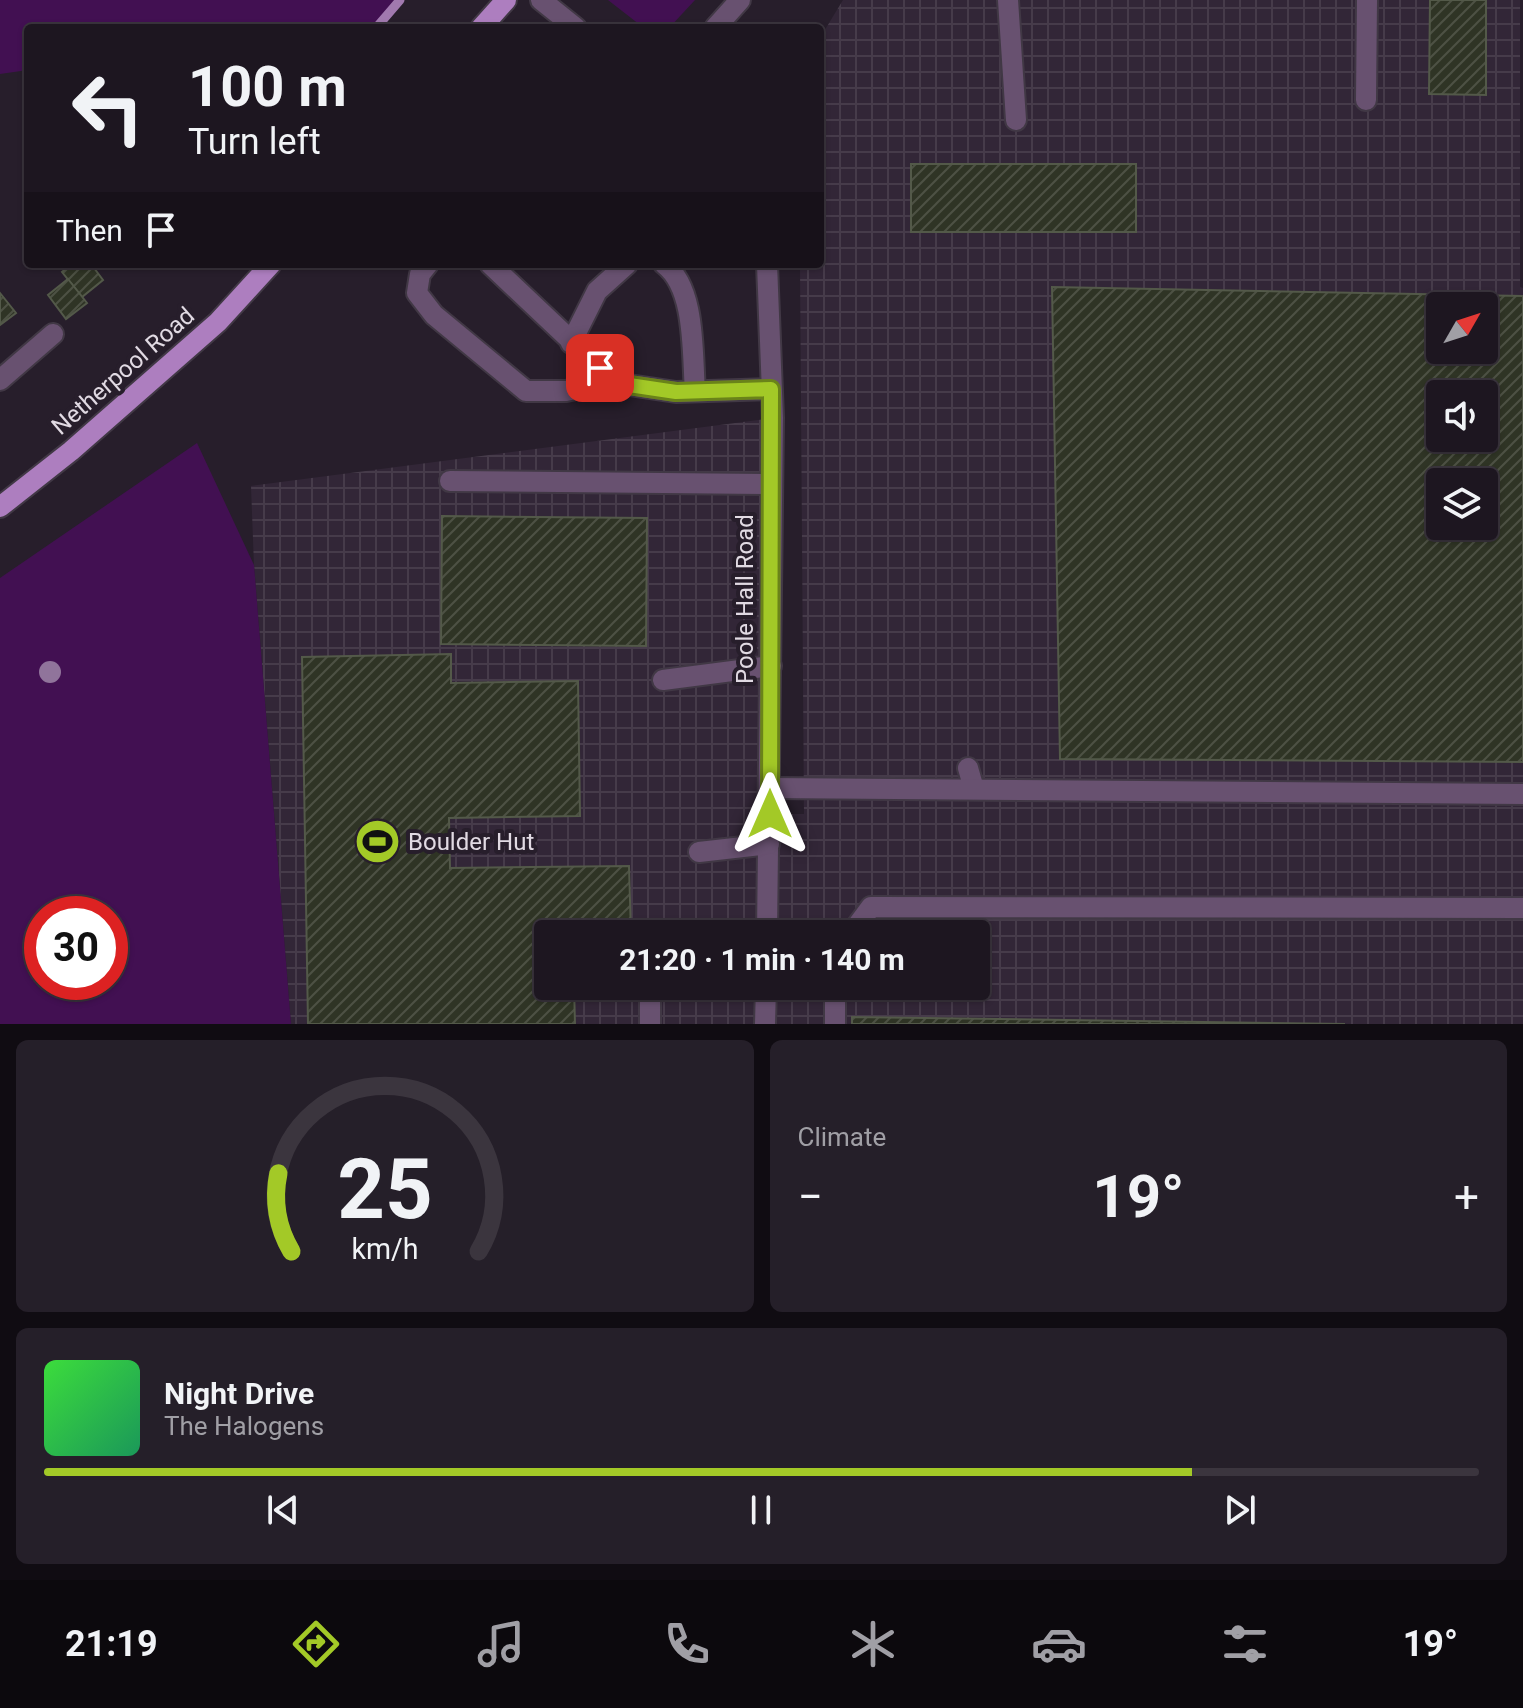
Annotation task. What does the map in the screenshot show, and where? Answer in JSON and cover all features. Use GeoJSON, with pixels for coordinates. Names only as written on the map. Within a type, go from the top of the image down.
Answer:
{"type":"FeatureCollection","features":[{"type":"Feature","properties":{"kind":"main road"},"geometry":{"type":"LineString","coordinates":[[485,24],[506,0]]}},
{"type":"Feature","properties":{"kind":"main road","name":"Netherpool Road"},"geometry":{"type":"LineString","coordinates":[[0,507],[71,451],[218,322],[267,268]]}},
{"type":"Feature","properties":{"kind":"street"},"geometry":{"type":"LineString","coordinates":[[541,0],[571,24]]}},
{"type":"Feature","properties":{"kind":"street"},"geometry":{"type":"LineString","coordinates":[[719,24],[740,0]]}},
{"type":"Feature","properties":{"kind":"street"},"geometry":{"type":"LineString","coordinates":[[1008,0],[1016,120]]}},
{"type":"Feature","properties":{"kind":"street"},"geometry":{"type":"LineString","coordinates":[[1366,100],[1367,0]]}},
{"type":"Feature","properties":{"kind":"street"},"geometry":{"type":"LineString","coordinates":[[425,268],[420,274],[417,293],[434,315],[526,391],[566,391],[609,382],[676,392],[771,389]]}},
{"type":"Feature","properties":{"kind":"street"},"geometry":{"type":"LineString","coordinates":[[494,268],[600,368],[609,382]]}},
{"type":"Feature","properties":{"kind":"street"},"geometry":{"type":"LineString","coordinates":[[571,343],[597,291],[623,268]]}},
{"type":"Feature","properties":{"kind":"street"},"geometry":{"type":"LineString","coordinates":[[668,268],[681,282],[686,298],[695,391]]}},
{"type":"Feature","properties":{"kind":"street","name":"Poole Hall Road"},"geometry":{"type":"LineString","coordinates":[[767,268],[772,484],[767,920]]}},
{"type":"Feature","properties":{"kind":"street"},"geometry":{"type":"LineString","coordinates":[[0,380],[53,334]]}},
{"type":"Feature","properties":{"kind":"street"},"geometry":{"type":"LineString","coordinates":[[450,481],[772,484]]}},
{"type":"Feature","properties":{"kind":"street"},"geometry":{"type":"LineString","coordinates":[[663,680],[771,666]]}},
{"type":"Feature","properties":{"kind":"street"},"geometry":{"type":"LineString","coordinates":[[968,768],[974,789]]}},
{"type":"Feature","properties":{"kind":"street"},"geometry":{"type":"LineString","coordinates":[[770,788],[1523,794]]}},
{"type":"Feature","properties":{"kind":"street"},"geometry":{"type":"LineString","coordinates":[[699,852],[769,844]]}},
{"type":"Feature","properties":{"kind":"street"},"geometry":{"type":"LineString","coordinates":[[861,920],[871,907],[1523,908]]}},
{"type":"Feature","properties":{"kind":"street"},"geometry":{"type":"LineString","coordinates":[[650,1000],[650,1024]]}},
{"type":"Feature","properties":{"kind":"street"},"geometry":{"type":"LineString","coordinates":[[765,1024],[766,1000]]}},
{"type":"Feature","properties":{"kind":"street"},"geometry":{"type":"LineString","coordinates":[[835,1000],[835,1024]]}},
{"type":"Feature","properties":{"kind":"shaded area"},"geometry":{"type":"Polygon","coordinates":[[[0,0],[400,0],[379,24],[24,24],[24,71],[0,74],[0,0]]]}},
{"type":"Feature","properties":{"kind":"shaded area"},"geometry":{"type":"Polygon","coordinates":[[[608,0],[695,0],[673,24],[639,24],[608,0]]]}},
{"type":"Feature","properties":{"kind":"shaded area"},"geometry":{"type":"Polygon","coordinates":[[[843,0],[1520,0],[1523,1024],[291,1024],[254,565],[251,486],[773,418],[771,814],[804,814],[800,268],[824,268],[824,31],[843,0]]]}},
{"type":"Feature","properties":{"kind":"shaded area"},"geometry":{"type":"Polygon","coordinates":[[[197,443],[254,565],[291,1024],[0,1024],[0,578],[197,443]]]}},
{"type":"Feature","properties":{"kind":"building"},"geometry":{"type":"Polygon","coordinates":[[[1430,0],[1486,0],[1486,95],[1429,94],[1430,0]]]}},
{"type":"Feature","properties":{"kind":"building"},"geometry":{"type":"Polygon","coordinates":[[[911,164],[1136,164],[1136,232],[911,232],[911,164]]]}},
{"type":"Feature","properties":{"kind":"building"},"geometry":{"type":"Polygon","coordinates":[[[67,268],[94,268],[103,280],[82,297],[62,272],[67,268]]]}},
{"type":"Feature","properties":{"kind":"building"},"geometry":{"type":"Polygon","coordinates":[[[68,279],[87,303],[66,319],[48,295],[68,279]]]}},
{"type":"Feature","properties":{"kind":"building"},"geometry":{"type":"Polygon","coordinates":[[[1052,287],[1426,294],[1426,364],[1498,364],[1498,296],[1523,296],[1523,762],[1060,759],[1052,287]]]}},
{"type":"Feature","properties":{"kind":"building"},"geometry":{"type":"Polygon","coordinates":[[[0,293],[16,313],[0,325],[0,293]]]}},
{"type":"Feature","properties":{"kind":"building"},"geometry":{"type":"Polygon","coordinates":[[[442,516],[647,518],[646,646],[441,644],[442,516]]]}},
{"type":"Feature","properties":{"kind":"building","name":"Boulder Hut"},"geometry":{"type":"Polygon","coordinates":[[[451,654],[451,683],[578,681],[580,816],[449,818],[450,868],[629,866],[631,920],[534,920],[534,1000],[574,1000],[575,1024],[308,1024],[302,657],[451,654]]]}},
{"type":"Feature","properties":{"kind":"building"},"geometry":{"type":"Polygon","coordinates":[[[852,1017],[1345,1024],[852,1024],[852,1017]]]}},
{"type":"Feature","properties":{"kind":"waterway"},"geometry":{"type":"LineString","coordinates":[[379,24],[400,0]]}},
{"type":"Feature","properties":{"kind":"place","name":"Boulder Hut"},"geometry":{"type":"Point","coordinates":[377,842]}},
{"type":"Feature","properties":{"kind":"route"},"geometry":{"type":"LineString","coordinates":[[600,368],[609,382],[676,392],[771,389],[770,814]]}}]}
